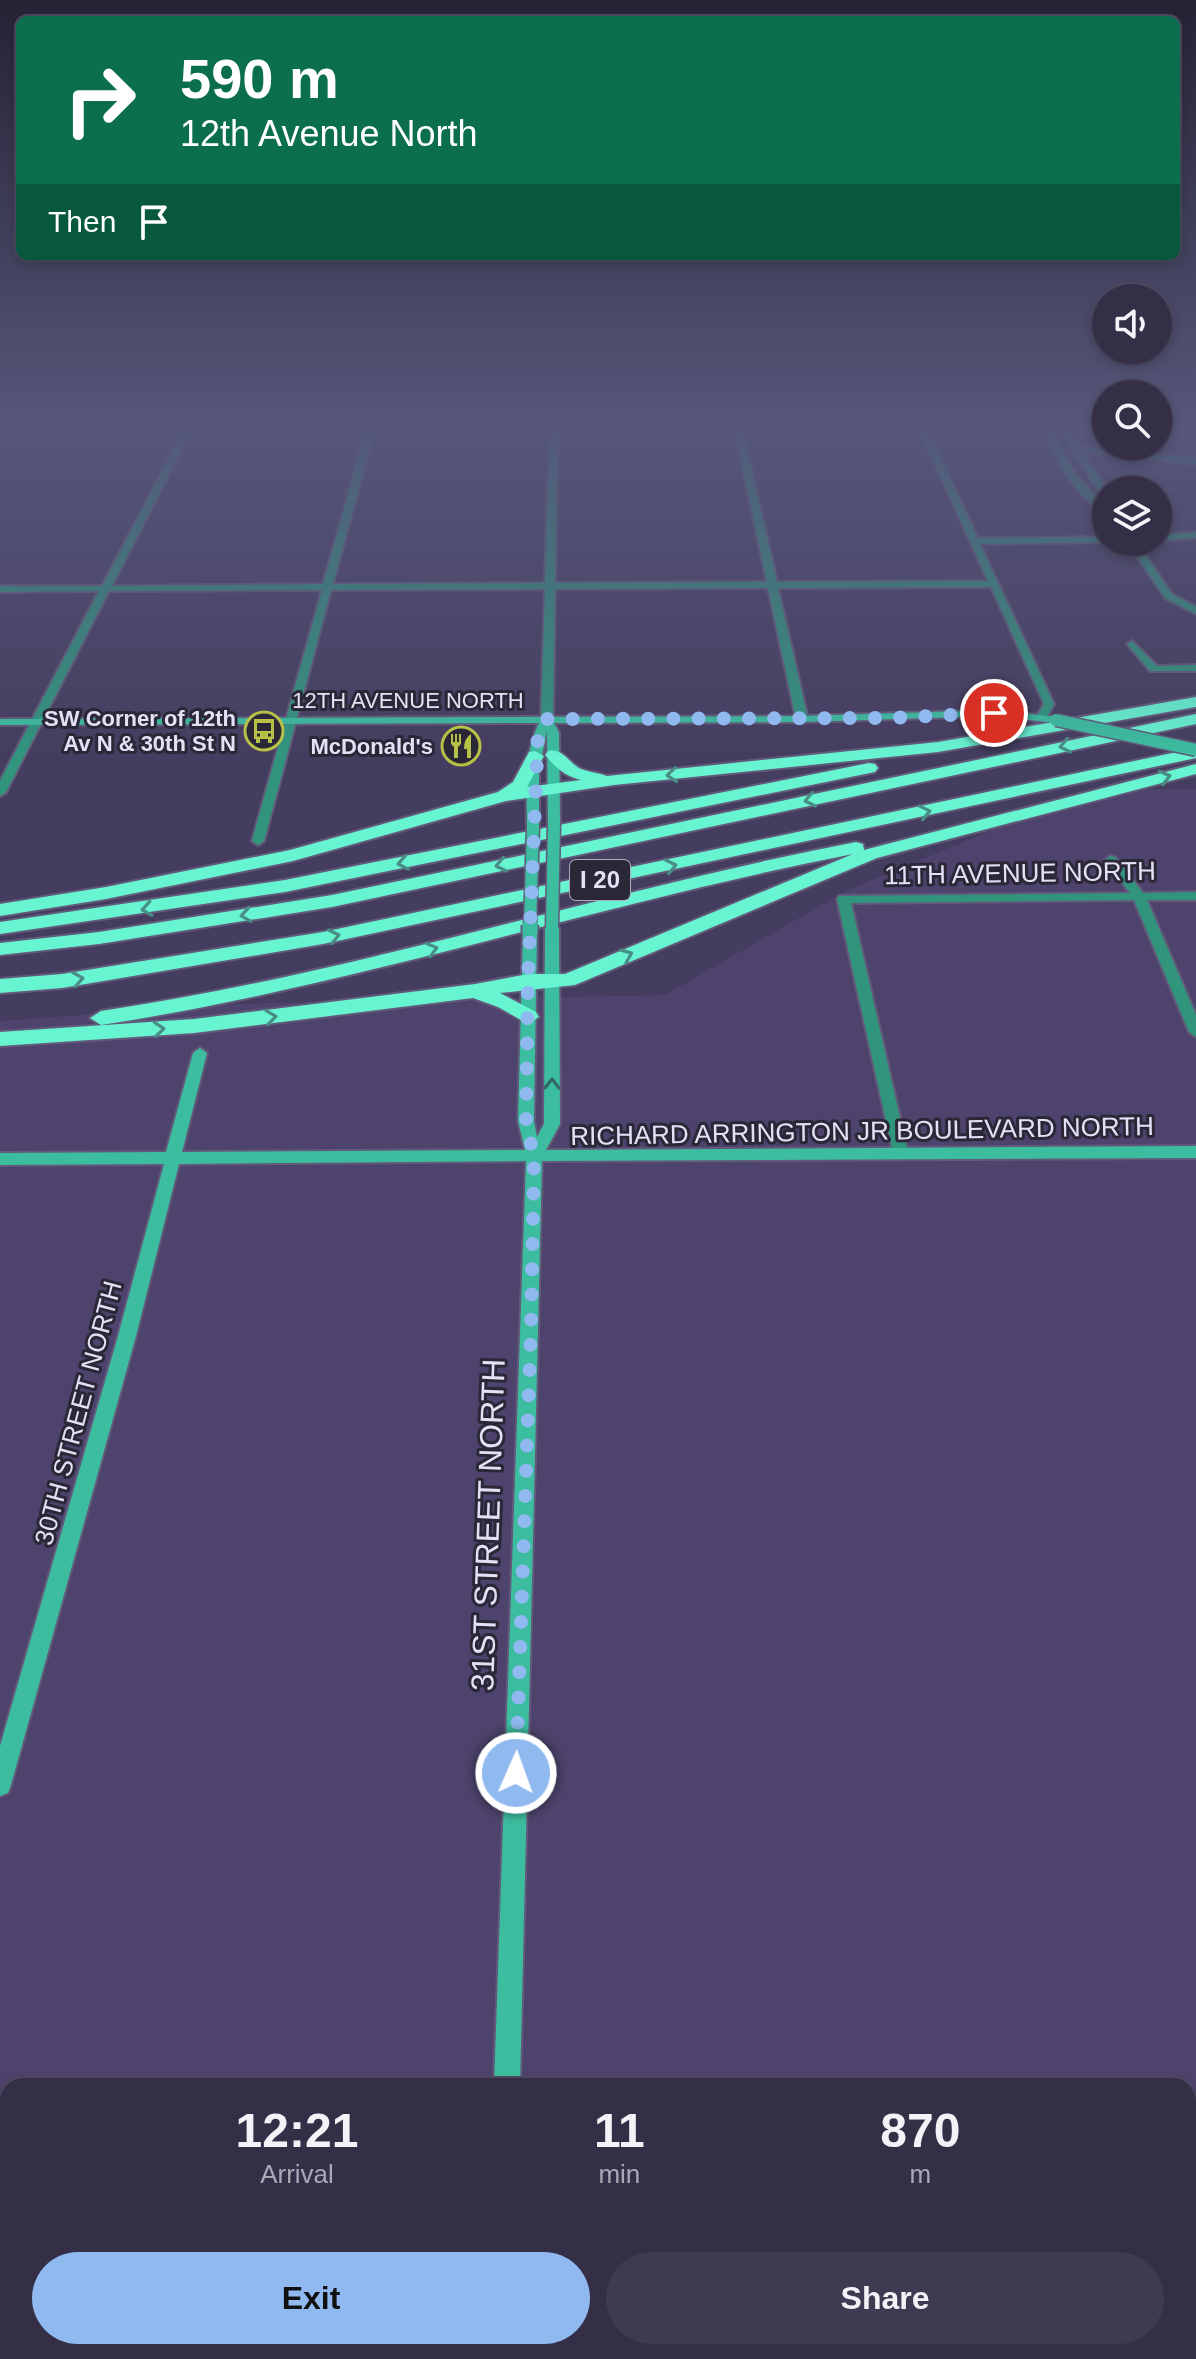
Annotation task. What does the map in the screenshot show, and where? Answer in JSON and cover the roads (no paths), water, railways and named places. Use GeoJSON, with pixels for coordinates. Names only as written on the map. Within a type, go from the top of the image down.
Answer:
{"type":"FeatureCollection","features":[{"type":"Feature","properties":{"kind":"highway"},"geometry":{"type":"LineString","coordinates":[[0,910],[188,877],[354,839],[504,796],[614,780],[938,747],[1195,708]]}},
{"type":"Feature","properties":{"kind":"highway"},"geometry":{"type":"LineString","coordinates":[[0,928],[285,886],[1195,708]]}},
{"type":"Feature","properties":{"kind":"highway","name":"I 20"},"geometry":{"type":"LineString","coordinates":[[0,949],[99,938],[332,901],[1195,708]]}},
{"type":"Feature","properties":{"kind":"highway","name":"I 20"},"geometry":{"type":"LineString","coordinates":[[0,986],[62,981],[323,938],[1196,751]]}},
{"type":"Feature","properties":{"kind":"highway"},"geometry":{"type":"LineString","coordinates":[[554,755],[572,772],[614,780]]}},
{"type":"Feature","properties":{"kind":"highway"},"geometry":{"type":"LineString","coordinates":[[504,796],[520,785],[535,756]]}},
{"type":"Feature","properties":{"kind":"highway"},"geometry":{"type":"LineString","coordinates":[[0,1039],[194,1026],[475,991],[528,981],[568,980],[855,859],[938,834],[1196,769]]}},
{"type":"Feature","properties":{"kind":"highway"},"geometry":{"type":"LineString","coordinates":[[0,1026],[69,1022],[165,1010],[279,988],[532,922],[766,866],[938,834]]}},
{"type":"Feature","properties":{"kind":"highway"},"geometry":{"type":"LineString","coordinates":[[475,991],[505,1002],[528,1017]]}},
{"type":"Feature","properties":{"kind":"street"},"geometry":{"type":"LineString","coordinates":[[0,792],[132,537]]}},
{"type":"Feature","properties":{"kind":"street"},"geometry":{"type":"LineString","coordinates":[[258,841],[341,537]]}},
{"type":"Feature","properties":{"kind":"street","name":"31ST STREET NORTH"},"geometry":{"type":"LineString","coordinates":[[534,1158],[552,1124],[554,755],[553,733],[547,719],[551,537]]}},
{"type":"Feature","properties":{"kind":"street"},"geometry":{"type":"LineString","coordinates":[[762,537],[802,719]]}},
{"type":"Feature","properties":{"kind":"street"},"geometry":{"type":"LineString","coordinates":[[972,537],[1047,699],[1047,709],[1042,717]]}},
{"type":"Feature","properties":{"kind":"street"},"geometry":{"type":"LineString","coordinates":[[974,541],[1092,540]]}},
{"type":"Feature","properties":{"kind":"street"},"geometry":{"type":"LineString","coordinates":[[1141,556],[1168,596],[1196,611]]}},
{"type":"Feature","properties":{"kind":"street"},"geometry":{"type":"LineString","coordinates":[[0,589],[994,584]]}},
{"type":"Feature","properties":{"kind":"street"},"geometry":{"type":"LineString","coordinates":[[1132,644],[1154,669],[1196,668]]}},
{"type":"Feature","properties":{"kind":"street","name":"12TH AVENUE NORTH"},"geometry":{"type":"LineString","coordinates":[[0,722],[802,719],[994,713],[1042,717],[1196,751]]}},
{"type":"Feature","properties":{"kind":"street","name":"31ST STREET NORTH"},"geometry":{"type":"LineString","coordinates":[[507,2078],[534,1158],[526,1121],[533,792],[538,733],[547,719]]}},
{"type":"Feature","properties":{"kind":"street"},"geometry":{"type":"LineString","coordinates":[[1111,860],[1139,896],[1196,1032]]}},
{"type":"Feature","properties":{"kind":"street","name":"11TH AVENUE NORTH"},"geometry":{"type":"LineString","coordinates":[[900,1153],[844,899],[1196,896]]}},
{"type":"Feature","properties":{"kind":"street","name":"30TH STREET NORTH"},"geometry":{"type":"LineString","coordinates":[[0,1785],[127,1336],[200,1053]]}},
{"type":"Feature","properties":{"kind":"street","name":"RICHARD ARRINGTON JR BOULEVARD NORTH"},"geometry":{"type":"LineString","coordinates":[[0,1159],[1196,1152]]}},
{"type":"Feature","properties":{"kind":"place","name":"SW Corner of 12th Av N & 30th St N"},"geometry":{"type":"Point","coordinates":[264,731]}},
{"type":"Feature","properties":{"kind":"place","name":"McDonald's"},"geometry":{"type":"Point","coordinates":[461,746]}}]}
